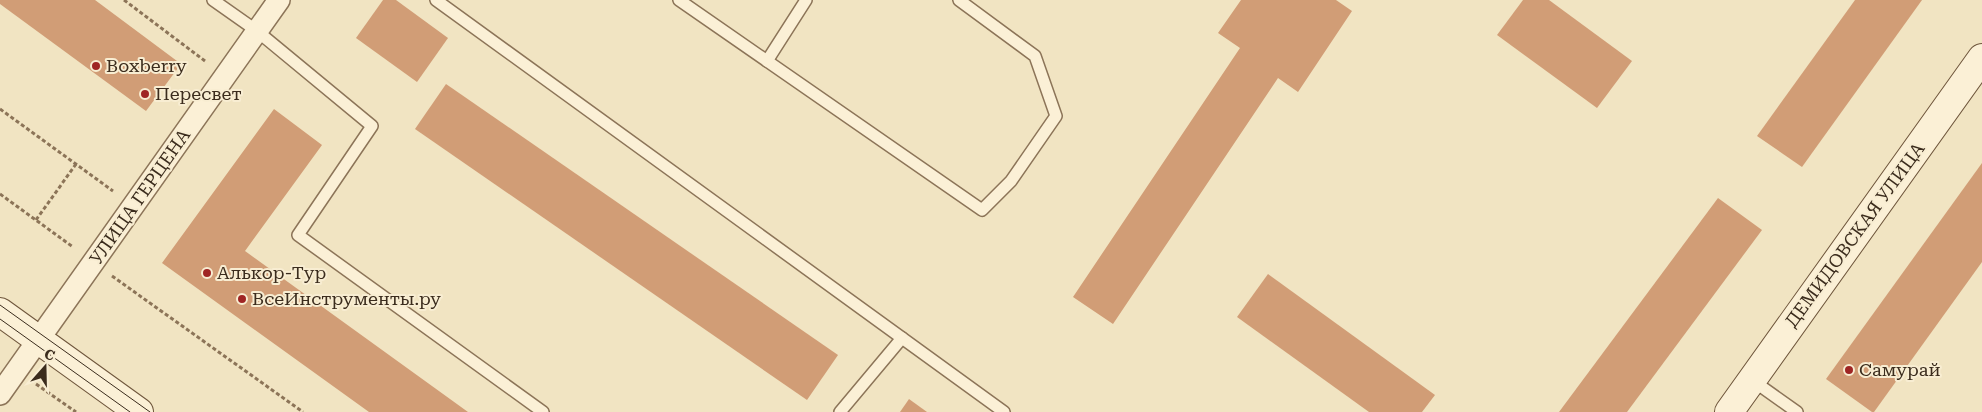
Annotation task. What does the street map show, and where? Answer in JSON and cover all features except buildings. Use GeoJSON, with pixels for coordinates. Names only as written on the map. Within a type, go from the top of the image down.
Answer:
{"type":"FeatureCollection","features":[{"type":"Feature","properties":{"kind":"street","name":"УЛИЦА ГЕРЦЕНА"},"geometry":{"type":"LineString","coordinates":[[0,394],[279,0]]}},
{"type":"Feature","properties":{"kind":"street","name":"ДЕМИДОВСКАЯ УЛИЦА"},"geometry":{"type":"LineString","coordinates":[[1729,412],[1982,58]]}},
{"type":"Feature","properties":{"kind":"street"},"geometry":{"type":"LineString","coordinates":[[0,312],[140,412]]}},
{"type":"Feature","properties":{"kind":"lane"},"geometry":{"type":"LineString","coordinates":[[213,0],[257,31],[372,126],[298,235],[543,412]]}},
{"type":"Feature","properties":{"kind":"lane"},"geometry":{"type":"LineString","coordinates":[[436,0],[1004,412]]}},
{"type":"Feature","properties":{"kind":"lane"},"geometry":{"type":"LineString","coordinates":[[679,0],[982,210],[1011,181],[1056,116],[1035,56],[959,0]]}},
{"type":"Feature","properties":{"kind":"lane"},"geometry":{"type":"LineString","coordinates":[[767,61],[806,0]]}},
{"type":"Feature","properties":{"kind":"lane"},"geometry":{"type":"LineString","coordinates":[[840,412],[902,338]]}},
{"type":"Feature","properties":{"kind":"lane"},"geometry":{"type":"LineString","coordinates":[[1752,380],[1796,412]]}},
{"type":"Feature","properties":{"kind":"path"},"geometry":{"type":"LineString","coordinates":[[124,0],[225,76]]}},
{"type":"Feature","properties":{"kind":"path"},"geometry":{"type":"LineString","coordinates":[[0,109],[134,206]]}},
{"type":"Feature","properties":{"kind":"path"},"geometry":{"type":"LineString","coordinates":[[36,220],[76,164]]}},
{"type":"Feature","properties":{"kind":"path"},"geometry":{"type":"LineString","coordinates":[[0,194],[303,412]]}},
{"type":"Feature","properties":{"kind":"path"},"geometry":{"type":"LineString","coordinates":[[18,370],[76,412]]}},
{"type":"Feature","properties":{"kind":"tram line"},"geometry":{"type":"LineString","coordinates":[[0,305],[150,412]]}},
{"type":"Feature","properties":{"kind":"tram line"},"geometry":{"type":"LineString","coordinates":[[0,319],[130,412]]}},
{"type":"Feature","properties":{"kind":"place","name":"Boxberry"},"geometry":{"type":"Point","coordinates":[96,66]}},
{"type":"Feature","properties":{"kind":"place","name":"Пересвет"},"geometry":{"type":"Point","coordinates":[145,94]}},
{"type":"Feature","properties":{"kind":"place","name":"Алькор-Тур"},"geometry":{"type":"Point","coordinates":[207,273]}},
{"type":"Feature","properties":{"kind":"place","name":"ВсеИнструменты.ру"},"geometry":{"type":"Point","coordinates":[242,299]}},
{"type":"Feature","properties":{"kind":"place","name":"Самурай"},"geometry":{"type":"Point","coordinates":[1849,370]}}]}
